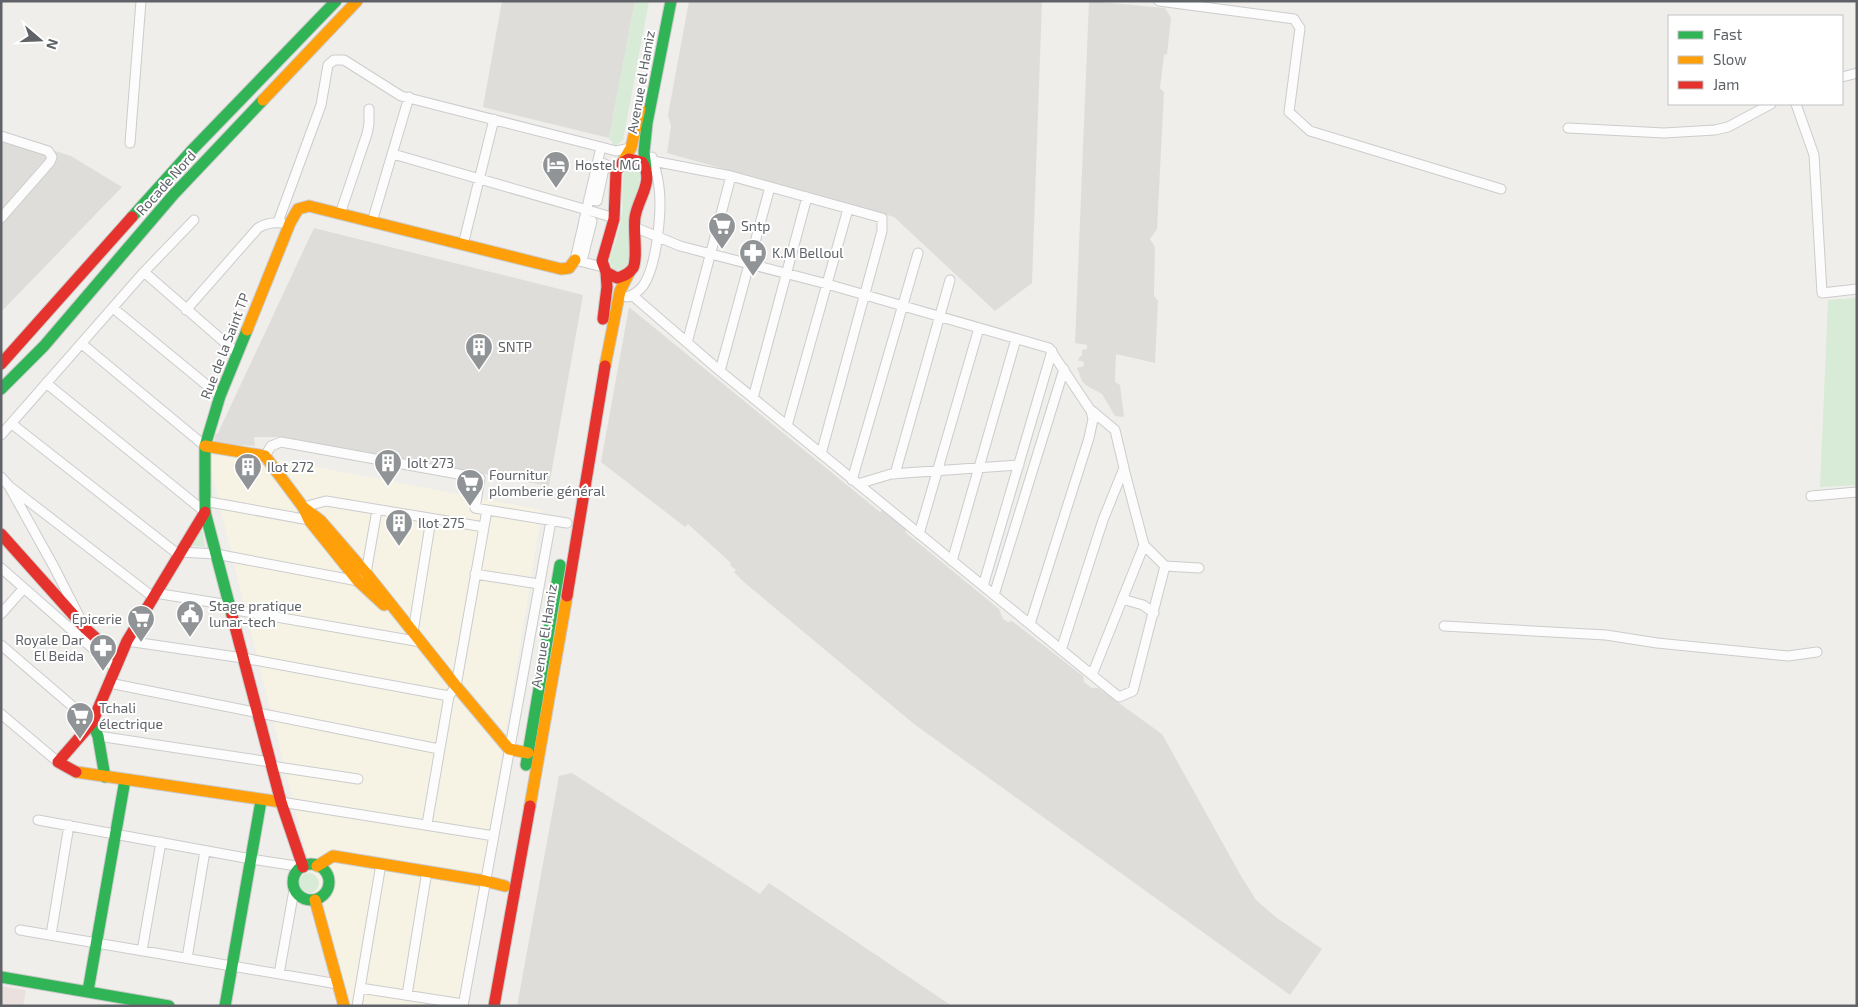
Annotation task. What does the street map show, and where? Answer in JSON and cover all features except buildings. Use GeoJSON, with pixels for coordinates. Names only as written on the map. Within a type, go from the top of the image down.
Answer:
{"type":"FeatureCollection","features":[{"type":"Feature","properties":{"kind":"main road","name":"Rocade Nord"},"geometry":{"type":"LineString","coordinates":[[1,364],[193,149],[336,1]]}},
{"type":"Feature","properties":{"kind":"main road","name":"Rocade Nord"},"geometry":{"type":"LineString","coordinates":[[1,389],[44,346],[174,194],[357,1]]}},
{"type":"Feature","properties":{"kind":"main road"},"geometry":{"type":"LineString","coordinates":[[575,474],[606,296],[603,259],[615,218],[616,172],[631,148],[639,116],[660,1]]}},
{"type":"Feature","properties":{"kind":"main road","name":"Avenue el Hamiz"},"geometry":{"type":"LineString","coordinates":[[634,228],[650,164],[644,155],[647,123],[672,1]]}},
{"type":"Feature","properties":{"kind":"main road"},"geometry":{"type":"LineString","coordinates":[[622,162],[634,159],[650,164]]}},
{"type":"Feature","properties":{"kind":"main road","name":"Rue de la Saint TP"},"geometry":{"type":"LineString","coordinates":[[303,867],[281,802],[204,506],[205,446],[220,396],[284,223],[298,209],[309,206],[340,214]]}},
{"type":"Feature","properties":{"kind":"main road"},"geometry":{"type":"LineString","coordinates":[[340,214],[561,269],[569,268],[575,258]]}},
{"type":"Feature","properties":{"kind":"main road","name":"Avenue El Hamiz"},"geometry":{"type":"LineString","coordinates":[[494,1006],[553,678],[587,467],[618,299],[623,283],[634,263],[634,228]]}},
{"type":"Feature","properties":{"kind":"main road"},"geometry":{"type":"LineString","coordinates":[[605,269],[610,275],[617,278],[630,273]]}},
{"type":"Feature","properties":{"kind":"main road"},"geometry":{"type":"LineString","coordinates":[[205,446],[265,456],[303,507],[309,520],[413,632],[509,749],[528,753]]}},
{"type":"Feature","properties":{"kind":"main road"},"geometry":{"type":"LineString","coordinates":[[204,506],[180,553],[127,641],[92,723],[58,762],[78,773],[281,802]]}},
{"type":"Feature","properties":{"kind":"main road"},"geometry":{"type":"LineString","coordinates":[[303,507],[321,521],[362,577]]}},
{"type":"Feature","properties":{"kind":"main road"},"geometry":{"type":"LineString","coordinates":[[1,534],[116,663]]}},
{"type":"Feature","properties":{"kind":"main road"},"geometry":{"type":"LineString","coordinates":[[484,1006],[562,552]]}},
{"type":"Feature","properties":{"kind":"main road"},"geometry":{"type":"LineString","coordinates":[[92,723],[98,736],[105,777]]}},
{"type":"Feature","properties":{"kind":"main road"},"geometry":{"type":"LineString","coordinates":[[88,991],[125,780]]}},
{"type":"Feature","properties":{"kind":"main road"},"geometry":{"type":"LineString","coordinates":[[225,1006],[261,800]]}},
{"type":"Feature","properties":{"kind":"main road"},"geometry":{"type":"LineString","coordinates":[[317,866],[334,856],[505,886]]}},
{"type":"Feature","properties":{"kind":"main road"},"geometry":{"type":"LineString","coordinates":[[308,865],[317,866],[323,869],[329,880],[325,893],[315,900],[305,900],[294,890],[294,876],[303,867],[308,865]]}},
{"type":"Feature","properties":{"kind":"main road"},"geometry":{"type":"LineString","coordinates":[[315,900],[344,1006]]}},
{"type":"Feature","properties":{"kind":"main road"},"geometry":{"type":"LineString","coordinates":[[1,977],[169,1006]]}},
{"type":"Feature","properties":{"kind":"street"},"geometry":{"type":"LineString","coordinates":[[130,143],[141,1]]}},
{"type":"Feature","properties":{"kind":"street"},"geometry":{"type":"LineString","coordinates":[[1159,1],[1294,19],[1300,28],[1289,112],[1310,131],[1502,189]]}},
{"type":"Feature","properties":{"kind":"street"},"geometry":{"type":"LineString","coordinates":[[186,310],[258,228],[264,224],[284,223],[321,105],[328,65],[334,60],[344,60],[401,96],[601,147],[616,150],[631,148]]}},
{"type":"Feature","properties":{"kind":"street"},"geometry":{"type":"LineString","coordinates":[[1843,78],[1857,73]]}},
{"type":"Feature","properties":{"kind":"street"},"geometry":{"type":"LineString","coordinates":[[372,222],[408,97]]}},
{"type":"Feature","properties":{"kind":"street"},"geometry":{"type":"LineString","coordinates":[[1568,128],[1664,133],[1715,130],[1728,127],[1769,105]]}},
{"type":"Feature","properties":{"kind":"street"},"geometry":{"type":"LineString","coordinates":[[1796,105],[1814,155],[1822,293],[1857,289]]}},
{"type":"Feature","properties":{"kind":"street"},"geometry":{"type":"LineString","coordinates":[[340,214],[367,134],[370,116],[369,109]]}},
{"type":"Feature","properties":{"kind":"street"},"geometry":{"type":"LineString","coordinates":[[463,245],[494,119]]}},
{"type":"Feature","properties":{"kind":"street"},"geometry":{"type":"LineString","coordinates":[[1,136],[48,151],[52,157],[50,162],[1,218]]}},
{"type":"Feature","properties":{"kind":"street"},"geometry":{"type":"LineString","coordinates":[[601,147],[575,258],[605,269]]}},
{"type":"Feature","properties":{"kind":"street"},"geometry":{"type":"LineString","coordinates":[[393,154],[615,218]]}},
{"type":"Feature","properties":{"kind":"street"},"geometry":{"type":"LineString","coordinates":[[650,164],[731,176],[882,218],[882,232],[821,454]]}},
{"type":"Feature","properties":{"kind":"street"},"geometry":{"type":"LineString","coordinates":[[618,299],[632,295],[643,285],[649,273],[657,237],[660,198],[659,185],[650,164]]}},
{"type":"Feature","properties":{"kind":"street"},"geometry":{"type":"LineString","coordinates":[[687,343],[731,176]]}},
{"type":"Feature","properties":{"kind":"street"},"geometry":{"type":"LineString","coordinates":[[720,371],[770,187]]}},
{"type":"Feature","properties":{"kind":"street"},"geometry":{"type":"LineString","coordinates":[[753,398],[808,197]]}},
{"type":"Feature","properties":{"kind":"street"},"geometry":{"type":"LineString","coordinates":[[787,426],[848,209]]}},
{"type":"Feature","properties":{"kind":"street"},"geometry":{"type":"LineString","coordinates":[[1,435],[144,272],[194,220]]}},
{"type":"Feature","properties":{"kind":"street"},"geometry":{"type":"LineString","coordinates":[[634,228],[680,246],[710,255],[827,284],[1049,348],[1089,408],[1094,419],[1030,624]]}},
{"type":"Feature","properties":{"kind":"street"},"geometry":{"type":"LineString","coordinates":[[855,482],[918,253]]}},
{"type":"Feature","properties":{"kind":"street"},"geometry":{"type":"LineString","coordinates":[[144,272],[237,353]]}},
{"type":"Feature","properties":{"kind":"street"},"geometry":{"type":"LineString","coordinates":[[895,474],[950,280]]}},
{"type":"Feature","properties":{"kind":"street"},"geometry":{"type":"LineString","coordinates":[[632,295],[720,371],[1119,697],[1133,691],[1165,566]]}},
{"type":"Feature","properties":{"kind":"street"},"geometry":{"type":"LineString","coordinates":[[113,308],[220,396]]}},
{"type":"Feature","properties":{"kind":"street"},"geometry":{"type":"LineString","coordinates":[[919,534],[979,328]]}},
{"type":"Feature","properties":{"kind":"street"},"geometry":{"type":"LineString","coordinates":[[952,561],[1016,339]]}},
{"type":"Feature","properties":{"kind":"street"},"geometry":{"type":"LineString","coordinates":[[82,344],[205,446]]}},
{"type":"Feature","properties":{"kind":"street"},"geometry":{"type":"LineString","coordinates":[[983,586],[1052,351]]}},
{"type":"Feature","properties":{"kind":"street"},"geometry":{"type":"LineString","coordinates":[[994,596],[1064,369]]}},
{"type":"Feature","properties":{"kind":"street"},"geometry":{"type":"LineString","coordinates":[[46,383],[204,506],[309,520]]}},
{"type":"Feature","properties":{"kind":"street"},"geometry":{"type":"LineString","coordinates":[[1089,408],[1115,430],[1144,545],[1165,566],[1199,568]]}},
{"type":"Feature","properties":{"kind":"street"},"geometry":{"type":"LineString","coordinates":[[12,424],[180,553],[216,554],[362,577],[377,510]]}},
{"type":"Feature","properties":{"kind":"street"},"geometry":{"type":"LineString","coordinates":[[265,456],[271,446],[281,442],[480,478],[475,508],[567,524]]}},
{"type":"Feature","properties":{"kind":"street"},"geometry":{"type":"LineString","coordinates":[[855,482],[895,474],[1018,464]]}},
{"type":"Feature","properties":{"kind":"street"},"geometry":{"type":"LineString","coordinates":[[1061,650],[1103,520],[1124,468]]}},
{"type":"Feature","properties":{"kind":"street"},"geometry":{"type":"LineString","coordinates":[[1,477],[9,486],[154,595],[421,642]]}},
{"type":"Feature","properties":{"kind":"street"},"geometry":{"type":"LineString","coordinates":[[9,486],[86,629]]}},
{"type":"Feature","properties":{"kind":"street"},"geometry":{"type":"LineString","coordinates":[[1811,496],[1857,492]]}},
{"type":"Feature","properties":{"kind":"street"},"geometry":{"type":"LineString","coordinates":[[303,507],[326,501],[484,528]]}},
{"type":"Feature","properties":{"kind":"street"},"geometry":{"type":"LineString","coordinates":[[427,824],[449,696],[456,686],[487,510]]}},
{"type":"Feature","properties":{"kind":"street"},"geometry":{"type":"LineString","coordinates":[[413,632],[431,519]]}},
{"type":"Feature","properties":{"kind":"street"},"geometry":{"type":"LineString","coordinates":[[360,988],[463,1005],[551,520]]}},
{"type":"Feature","properties":{"kind":"street"},"geometry":{"type":"LineString","coordinates":[[1092,675],[1144,545]]}},
{"type":"Feature","properties":{"kind":"street"},"geometry":{"type":"LineString","coordinates":[[1,568],[116,663]]}},
{"type":"Feature","properties":{"kind":"street"},"geometry":{"type":"LineString","coordinates":[[475,574],[539,584]]}},
{"type":"Feature","properties":{"kind":"street"},"geometry":{"type":"LineString","coordinates":[[1,614],[24,588]]}},
{"type":"Feature","properties":{"kind":"street"},"geometry":{"type":"LineString","coordinates":[[1122,599],[1143,605],[1154,613]]}},
{"type":"Feature","properties":{"kind":"street"},"geometry":{"type":"LineString","coordinates":[[1444,626],[1606,635],[1657,643],[1788,656],[1816,652]]}},
{"type":"Feature","properties":{"kind":"street"},"geometry":{"type":"LineString","coordinates":[[127,641],[243,658],[449,696]]}},
{"type":"Feature","properties":{"kind":"street"},"geometry":{"type":"LineString","coordinates":[[1,645],[92,723]]}},
{"type":"Feature","properties":{"kind":"street"},"geometry":{"type":"LineString","coordinates":[[109,684],[440,749]]}},
{"type":"Feature","properties":{"kind":"street"},"geometry":{"type":"LineString","coordinates":[[1,714],[58,762]]}},
{"type":"Feature","properties":{"kind":"street"},"geometry":{"type":"LineString","coordinates":[[98,736],[358,779]]}},
{"type":"Feature","properties":{"kind":"street"},"geometry":{"type":"LineString","coordinates":[[281,802],[494,836]]}},
{"type":"Feature","properties":{"kind":"street"},"geometry":{"type":"LineString","coordinates":[[38,820],[303,867]]}},
{"type":"Feature","properties":{"kind":"street"},"geometry":{"type":"LineString","coordinates":[[51,935],[69,825]]}},
{"type":"Feature","properties":{"kind":"street"},"geometry":{"type":"LineString","coordinates":[[142,951],[161,842]]}},
{"type":"Feature","properties":{"kind":"street"},"geometry":{"type":"LineString","coordinates":[[187,958],[205,851]]}},
{"type":"Feature","properties":{"kind":"street"},"geometry":{"type":"LineString","coordinates":[[357,1006],[381,864]]}},
{"type":"Feature","properties":{"kind":"street"},"geometry":{"type":"LineString","coordinates":[[407,995],[427,872]]}},
{"type":"Feature","properties":{"kind":"street"},"geometry":{"type":"LineString","coordinates":[[278,974],[294,890]]}},
{"type":"Feature","properties":{"kind":"street"},"geometry":{"type":"LineString","coordinates":[[20,930],[338,984]]}},
{"type":"Feature","properties":{"kind":"shaded area"},"geometry":{"type":"Polygon","coordinates":[[[502,1],[635,1],[609,138],[483,107],[502,1]]]}},
{"type":"Feature","properties":{"kind":"shaded area"},"geometry":{"type":"Polygon","coordinates":[[[689,1],[1042,1],[1032,283],[995,311],[894,217],[667,153],[671,126],[668,115],[689,1]]]}},
{"type":"Feature","properties":{"kind":"shaded area"},"geometry":{"type":"Polygon","coordinates":[[[1089,1],[1165,8],[1171,18],[1167,54],[1164,55],[1160,88],[1164,92],[1157,229],[1150,239],[1155,247],[1154,296],[1158,301],[1155,363],[1116,354],[1115,382],[1120,385],[1124,417],[1115,416],[1102,394],[1082,381],[1077,368],[1084,366],[1083,361],[1078,361],[1080,356],[1082,356],[1082,350],[1087,349],[1087,345],[1075,343],[1089,1]]]}},
{"type":"Feature","properties":{"kind":"shaded area"},"geometry":{"type":"Polygon","coordinates":[[[1,134],[71,156],[122,187],[1,312],[1,134]]]}},
{"type":"Feature","properties":{"kind":"shaded area","name":"SNTP"},"geometry":{"type":"Polygon","coordinates":[[[314,228],[583,295],[549,486],[282,437],[254,437],[255,446],[214,443],[215,435],[218,433],[314,228]]]}},
{"type":"Feature","properties":{"kind":"shaded area"},"geometry":{"type":"Polygon","coordinates":[[[629,307],[880,512],[883,509],[907,529],[905,532],[999,609],[1003,619],[1008,622],[1012,621],[1083,676],[1084,682],[1092,688],[1098,688],[1162,734],[1256,900],[1277,918],[1322,949],[1290,995],[914,724],[745,583],[734,572],[736,570],[730,565],[731,563],[688,524],[685,527],[601,462],[629,307]]]}},
{"type":"Feature","properties":{"kind":"shaded area"},"geometry":{"type":"Polygon","coordinates":[[[205,446],[542,510],[461,1006],[344,1006],[205,446]]]}},
{"type":"Feature","properties":{"kind":"shaded area"},"geometry":{"type":"Polygon","coordinates":[[[572,773],[760,894],[769,883],[952,1006],[517,1006],[559,776],[572,773]]]}},
{"type":"Feature","properties":{"kind":"shaded area"},"geometry":{"type":"Polygon","coordinates":[[[1,986],[26,990],[23,1006],[1,1006],[1,986]]]}},
{"type":"Feature","properties":{"kind":"green space"},"geometry":{"type":"Polygon","coordinates":[[[635,1],[649,1],[623,140],[615,146],[609,138],[635,1]]]}},
{"type":"Feature","properties":{"kind":"green space"},"geometry":{"type":"Polygon","coordinates":[[[628,165],[641,170],[628,266],[615,272],[609,260],[620,226],[623,182],[628,165]]]}},
{"type":"Feature","properties":{"kind":"green space"},"geometry":{"type":"Polygon","coordinates":[[[1857,298],[1857,485],[1820,487],[1828,300],[1857,298]]]}},
{"type":"Feature","properties":{"kind":"green space"},"geometry":{"type":"Polygon","coordinates":[[[202,530],[205,547],[189,545],[202,530]]]}},
{"type":"Feature","properties":{"kind":"green space"},"geometry":{"type":"Polygon","coordinates":[[[309,873],[316,876],[319,883],[316,890],[309,893],[302,890],[299,883],[302,876],[309,873]]]}},
{"type":"Feature","properties":{"kind":"traffic: fast"},"geometry":{"type":"LineString","coordinates":[[132,217],[193,149],[336,1]]}},
{"type":"Feature","properties":{"kind":"traffic: fast"},"geometry":{"type":"LineString","coordinates":[[646,168],[644,152],[647,123],[671,1]]}},
{"type":"Feature","properties":{"kind":"traffic: fast"},"geometry":{"type":"LineString","coordinates":[[1,389],[44,346],[174,194],[263,100]]}},
{"type":"Feature","properties":{"kind":"traffic: fast"},"geometry":{"type":"LineString","coordinates":[[232,615],[205,512],[205,446],[220,396],[247,330]]}},
{"type":"Feature","properties":{"kind":"traffic: fast"},"geometry":{"type":"LineString","coordinates":[[526,765],[560,565]]}},
{"type":"Feature","properties":{"kind":"traffic: fast"},"geometry":{"type":"LineString","coordinates":[[92,723],[98,736],[105,777]]}},
{"type":"Feature","properties":{"kind":"traffic: fast"},"geometry":{"type":"LineString","coordinates":[[88,991],[125,780]]}},
{"type":"Feature","properties":{"kind":"traffic: fast"},"geometry":{"type":"LineString","coordinates":[[225,1006],[261,801]]}},
{"type":"Feature","properties":{"kind":"traffic: fast"},"geometry":{"type":"LineString","coordinates":[[311,864],[324,869],[329,882],[324,895],[311,900],[298,895],[293,882],[298,869],[311,864]]}},
{"type":"Feature","properties":{"kind":"traffic: fast"},"geometry":{"type":"LineString","coordinates":[[1,977],[169,1006]]}},
{"type":"Feature","properties":{"kind":"traffic: slow"},"geometry":{"type":"LineString","coordinates":[[263,100],[357,1]]}},
{"type":"Feature","properties":{"kind":"traffic: slow"},"geometry":{"type":"LineString","coordinates":[[622,163],[631,148],[640,109]]}},
{"type":"Feature","properties":{"kind":"traffic: slow"},"geometry":{"type":"LineString","coordinates":[[247,330],[290,223],[298,209],[309,206],[561,269],[569,268],[575,260]]}},
{"type":"Feature","properties":{"kind":"traffic: slow"},"geometry":{"type":"LineString","coordinates":[[605,366],[620,291],[629,273]]}},
{"type":"Feature","properties":{"kind":"traffic: slow"},"geometry":{"type":"LineString","coordinates":[[205,446],[265,456],[303,507],[309,520],[358,581],[384,605]]}},
{"type":"Feature","properties":{"kind":"traffic: slow"},"geometry":{"type":"LineString","coordinates":[[303,507],[321,521],[366,573],[509,749],[528,753]]}},
{"type":"Feature","properties":{"kind":"traffic: slow"},"geometry":{"type":"LineString","coordinates":[[530,806],[567,596]]}},
{"type":"Feature","properties":{"kind":"traffic: slow"},"geometry":{"type":"LineString","coordinates":[[76,772],[281,802]]}},
{"type":"Feature","properties":{"kind":"traffic: slow"},"geometry":{"type":"LineString","coordinates":[[317,866],[333,856],[505,886]]}},
{"type":"Feature","properties":{"kind":"traffic: slow"},"geometry":{"type":"LineString","coordinates":[[315,900],[344,1006]]}},
{"type":"Feature","properties":{"kind":"traffic: jam"},"geometry":{"type":"LineString","coordinates":[[629,159],[642,162],[647,176],[635,217],[633,268],[624,276],[617,278],[606,272],[602,261],[614,219],[616,172],[622,163],[629,159]]}},
{"type":"Feature","properties":{"kind":"traffic: jam"},"geometry":{"type":"LineString","coordinates":[[1,364],[132,217]]}},
{"type":"Feature","properties":{"kind":"traffic: jam"},"geometry":{"type":"LineString","coordinates":[[603,319],[607,287],[606,272]]}},
{"type":"Feature","properties":{"kind":"traffic: jam"},"geometry":{"type":"LineString","coordinates":[[567,596],[605,366]]}},
{"type":"Feature","properties":{"kind":"traffic: jam"},"geometry":{"type":"LineString","coordinates":[[76,772],[58,762],[92,723],[127,641],[205,512]]}},
{"type":"Feature","properties":{"kind":"traffic: jam"},"geometry":{"type":"LineString","coordinates":[[1,534],[86,629],[118,658]]}},
{"type":"Feature","properties":{"kind":"traffic: jam"},"geometry":{"type":"LineString","coordinates":[[232,615],[281,802],[303,867]]}},
{"type":"Feature","properties":{"kind":"traffic: jam"},"geometry":{"type":"LineString","coordinates":[[494,1006],[530,806]]}},
{"type":"Feature","properties":{"kind":"place","name":"Hostel MG"},"geometry":{"type":"Point","coordinates":[556,189]}},
{"type":"Feature","properties":{"kind":"place","name":"Sntp"},"geometry":{"type":"Point","coordinates":[722,250]}},
{"type":"Feature","properties":{"kind":"place","name":"K.M Belloul"},"geometry":{"type":"Point","coordinates":[753,277]}},
{"type":"Feature","properties":{"kind":"place","name":"SNTP"},"geometry":{"type":"Point","coordinates":[479,371]}},
{"type":"Feature","properties":{"kind":"place","name":"Iolt 273"},"geometry":{"type":"Point","coordinates":[388,487]}},
{"type":"Feature","properties":{"kind":"place","name":"Ilot 272"},"geometry":{"type":"Point","coordinates":[248,491]}},
{"type":"Feature","properties":{"kind":"place","name":"Fournitur plomberie général"},"geometry":{"type":"Point","coordinates":[470,507]}},
{"type":"Feature","properties":{"kind":"place","name":"Ilot 275"},"geometry":{"type":"Point","coordinates":[399,547]}},
{"type":"Feature","properties":{"kind":"place","name":"Stage pratique lunar-tech"},"geometry":{"type":"Point","coordinates":[190,638]}},
{"type":"Feature","properties":{"kind":"place","name":"Epicerie"},"geometry":{"type":"Point","coordinates":[141,643]}},
{"type":"Feature","properties":{"kind":"place","name":"Royale Dar El Beida"},"geometry":{"type":"Point","coordinates":[103,672]}},
{"type":"Feature","properties":{"kind":"place","name":"Tchali électrique"},"geometry":{"type":"Point","coordinates":[80,740]}}]}
